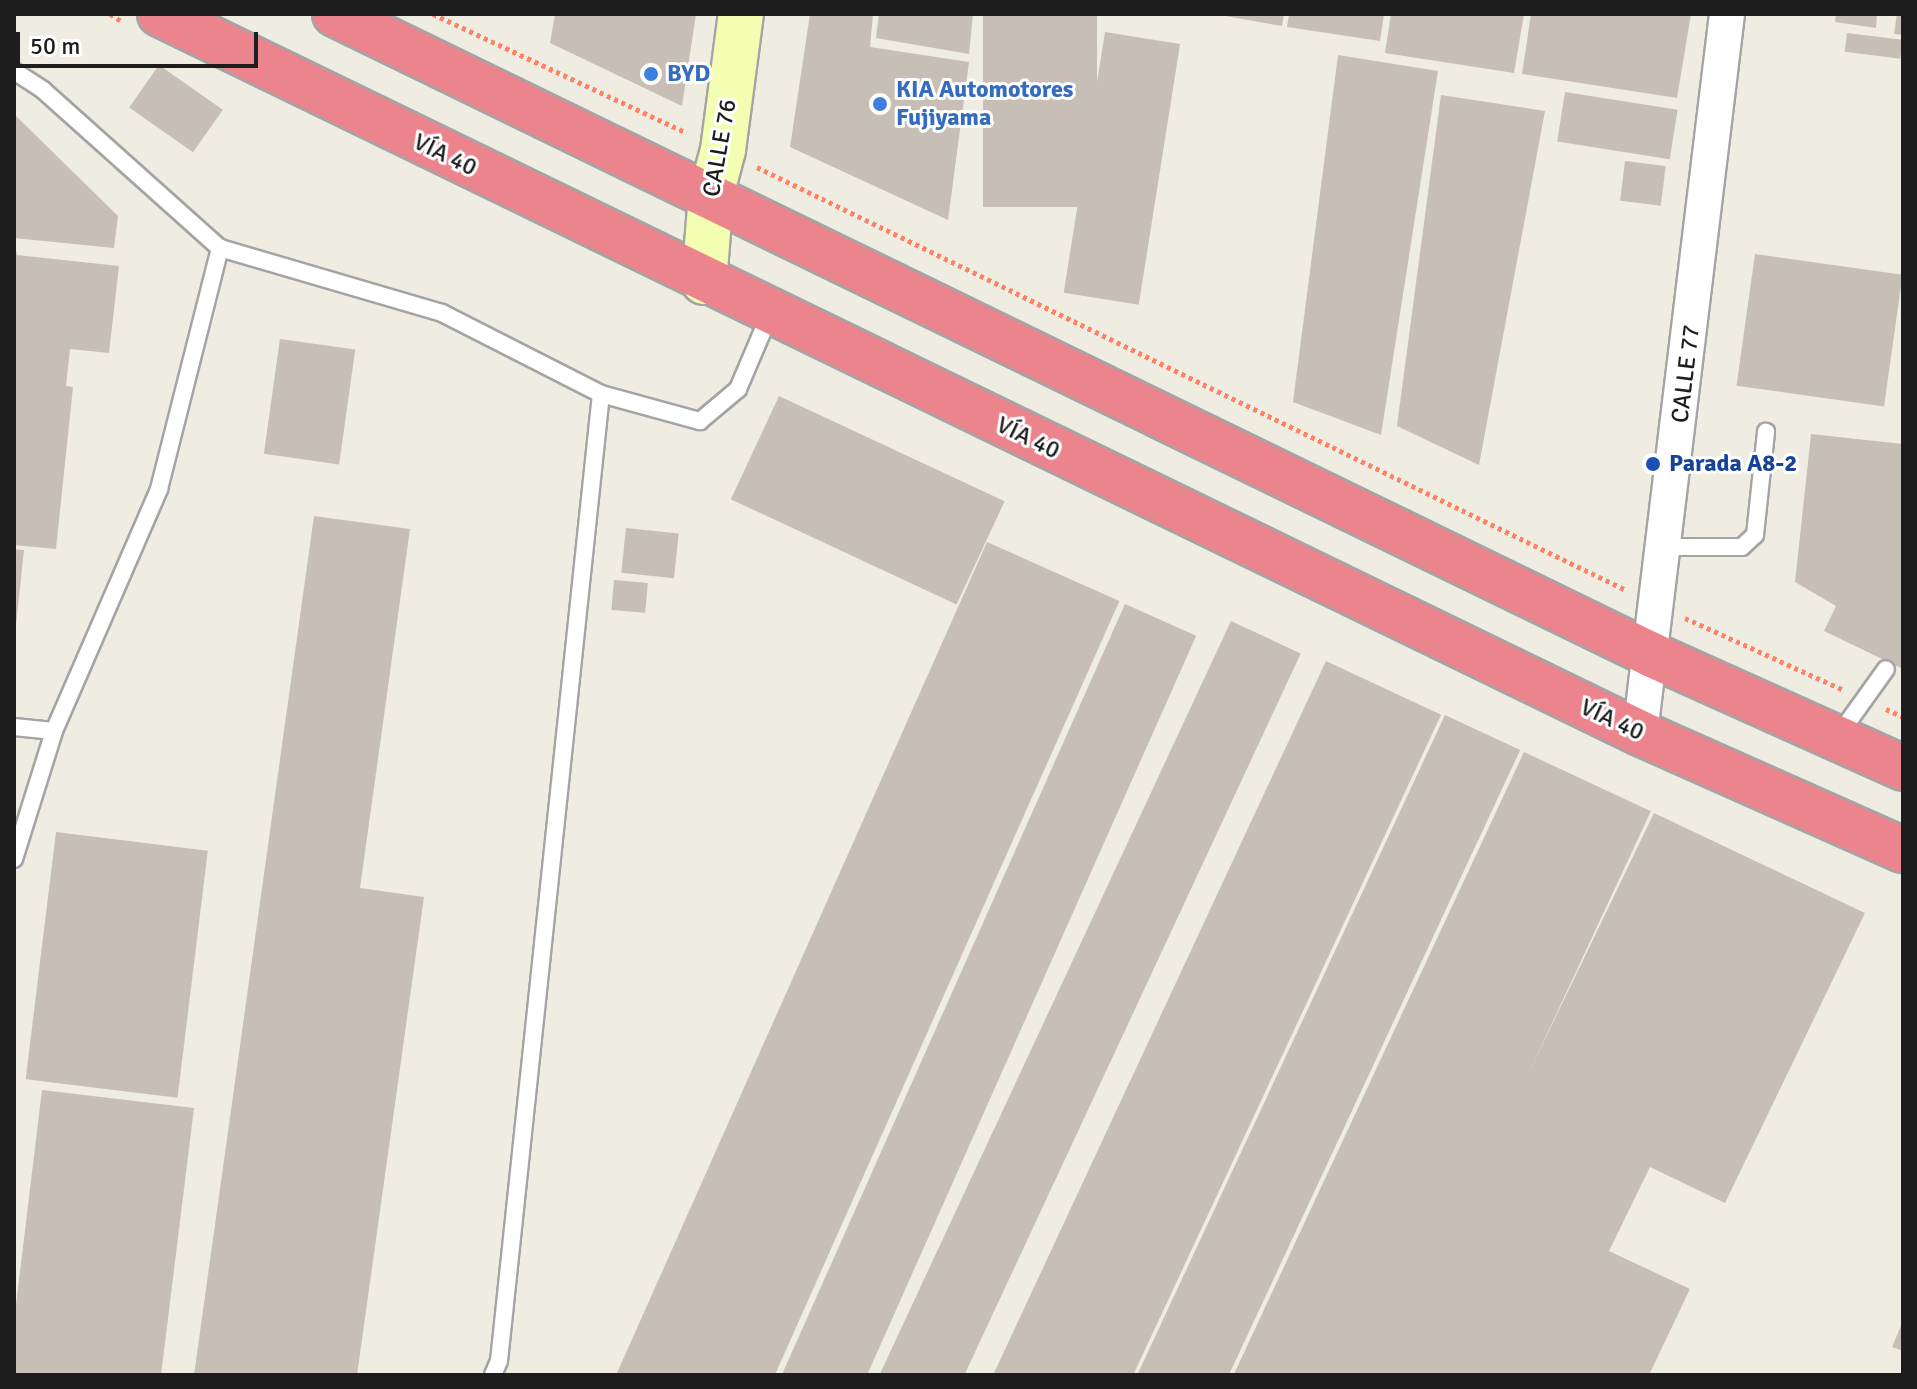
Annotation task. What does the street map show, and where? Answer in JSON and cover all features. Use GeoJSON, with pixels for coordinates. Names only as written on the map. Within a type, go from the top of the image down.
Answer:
{"type":"FeatureCollection","features":[{"type":"Feature","properties":{"kind":"highway","name":"VÍA 40"},"geometry":{"type":"LineString","coordinates":[[160,14],[704,282],[1640,733],[1903,850]]}},
{"type":"Feature","properties":{"kind":"highway"},"geometry":{"type":"LineString","coordinates":[[335,14],[1652,655],[1903,768]]}},
{"type":"Feature","properties":{"kind":"street","name":"CALLE 76"},"geometry":{"type":"LineString","coordinates":[[704,282],[711,195],[723,150],[741,14]]}},
{"type":"Feature","properties":{"kind":"street","name":"CALLE 77"},"geometry":{"type":"LineString","coordinates":[[1640,733],[1666,547],[1727,14]]}},
{"type":"Feature","properties":{"kind":"lane"},"geometry":{"type":"LineString","coordinates":[[14,71],[43,90],[220,248],[442,313],[601,394],[700,421],[738,389],[770,314]]}},
{"type":"Feature","properties":{"kind":"lane"},"geometry":{"type":"LineString","coordinates":[[14,859],[54,731],[159,489],[220,248]]}},
{"type":"Feature","properties":{"kind":"lane"},"geometry":{"type":"LineString","coordinates":[[493,1375],[499,1361],[601,394]]}},
{"type":"Feature","properties":{"kind":"lane"},"geometry":{"type":"LineString","coordinates":[[1666,547],[1742,547],[1755,535],[1766,432]]}},
{"type":"Feature","properties":{"kind":"lane"},"geometry":{"type":"LineString","coordinates":[[1837,737],[1861,698],[1886,669]]}},
{"type":"Feature","properties":{"kind":"lane"},"geometry":{"type":"LineString","coordinates":[[14,727],[54,731]]}},
{"type":"Feature","properties":{"kind":"path"},"geometry":{"type":"LineString","coordinates":[[433,14],[723,150],[1657,605],[1903,717]]}},
{"type":"Feature","properties":{"kind":"building","name":"BYD"},"geometry":{"type":"Polygon","coordinates":[[[555,14],[696,14],[682,106],[550,43],[555,14]]]}},
{"type":"Feature","properties":{"kind":"building","name":"KIA Automotores Fujiyama"},"geometry":{"type":"Polygon","coordinates":[[[810,14],[873,14],[870,47],[969,62],[948,220],[790,147],[810,14]]]}},
{"type":"Feature","properties":{"kind":"building"},"geometry":{"type":"Polygon","coordinates":[[[879,14],[973,14],[969,54],[876,38],[879,14]]]}},
{"type":"Feature","properties":{"kind":"building"},"geometry":{"type":"Polygon","coordinates":[[[983,14],[1097,14],[1097,207],[983,207],[983,14]]]}},
{"type":"Feature","properties":{"kind":"building"},"geometry":{"type":"Polygon","coordinates":[[[1214,14],[1284,14],[1282,26],[1214,14]]]}},
{"type":"Feature","properties":{"kind":"building"},"geometry":{"type":"Polygon","coordinates":[[[1289,14],[1384,14],[1380,41],[1287,27],[1289,14]]]}},
{"type":"Feature","properties":{"kind":"building"},"geometry":{"type":"Polygon","coordinates":[[[1391,14],[1524,14],[1514,73],[1385,53],[1391,14]]]}},
{"type":"Feature","properties":{"kind":"building"},"geometry":{"type":"Polygon","coordinates":[[[1531,14],[1691,14],[1677,98],[1522,74],[1531,14]]]}},
{"type":"Feature","properties":{"kind":"building"},"geometry":{"type":"Polygon","coordinates":[[[1836,14],[1877,14],[1876,28],[1835,22],[1836,14]]]}},
{"type":"Feature","properties":{"kind":"building"},"geometry":{"type":"Polygon","coordinates":[[[1897,14],[1903,14],[1903,35],[1894,34],[1897,14]]]}},
{"type":"Feature","properties":{"kind":"building"},"geometry":{"type":"Polygon","coordinates":[[[1105,32],[1180,44],[1139,305],[1064,293],[1105,32]]]}},
{"type":"Feature","properties":{"kind":"building"},"geometry":{"type":"Polygon","coordinates":[[[1847,33],[1903,40],[1900,59],[1845,52],[1847,33]]]}},
{"type":"Feature","properties":{"kind":"building"},"geometry":{"type":"Polygon","coordinates":[[[1338,55],[1438,71],[1381,435],[1293,402],[1338,55]]]}},
{"type":"Feature","properties":{"kind":"building"},"geometry":{"type":"Polygon","coordinates":[[[159,65],[223,110],[193,152],[129,108],[159,65]]]}},
{"type":"Feature","properties":{"kind":"building"},"geometry":{"type":"Polygon","coordinates":[[[1565,92],[1678,110],[1670,159],[1557,141],[1565,92]]]}},
{"type":"Feature","properties":{"kind":"building"},"geometry":{"type":"Polygon","coordinates":[[[1441,95],[1545,111],[1479,465],[1397,426],[1441,95]]]}},
{"type":"Feature","properties":{"kind":"building"},"geometry":{"type":"Polygon","coordinates":[[[14,114],[118,216],[114,248],[14,238],[14,114]]]}},
{"type":"Feature","properties":{"kind":"building"},"geometry":{"type":"Polygon","coordinates":[[[1625,161],[1666,166],[1661,206],[1620,201],[1625,161]]]}},
{"type":"Feature","properties":{"kind":"building"},"geometry":{"type":"Polygon","coordinates":[[[14,242],[17,255],[119,266],[109,353],[70,349],[66,386],[73,387],[56,549],[14,545],[14,242]]]}},
{"type":"Feature","properties":{"kind":"building"},"geometry":{"type":"Polygon","coordinates":[[[1755,254],[1903,275],[1884,406],[1736,386],[1755,254]]]}},
{"type":"Feature","properties":{"kind":"building"},"geometry":{"type":"Polygon","coordinates":[[[280,339],[355,350],[339,464],[264,454],[280,339]]]}},
{"type":"Feature","properties":{"kind":"building"},"geometry":{"type":"Polygon","coordinates":[[[779,396],[1005,501],[956,605],[731,499],[779,396]]]}},
{"type":"Feature","properties":{"kind":"building"},"geometry":{"type":"Polygon","coordinates":[[[1811,434],[1903,444],[1903,669],[1824,631],[1836,606],[1795,582],[1811,434]]]}},
{"type":"Feature","properties":{"kind":"building"},"geometry":{"type":"Polygon","coordinates":[[[314,516],[410,529],[360,888],[424,897],[357,1375],[194,1375],[314,516]]]}},
{"type":"Feature","properties":{"kind":"building"},"geometry":{"type":"Polygon","coordinates":[[[626,528],[679,534],[674,578],[621,573],[626,528]]]}},
{"type":"Feature","properties":{"kind":"building"},"geometry":{"type":"Polygon","coordinates":[[[987,542],[1119,601],[775,1375],[616,1375],[987,542]]]}},
{"type":"Feature","properties":{"kind":"building"},"geometry":{"type":"Polygon","coordinates":[[[14,549],[24,550],[16,625],[14,625],[14,549]]]}},
{"type":"Feature","properties":{"kind":"building"},"geometry":{"type":"Polygon","coordinates":[[[614,580],[648,583],[645,613],[611,610],[614,580]]]}},
{"type":"Feature","properties":{"kind":"building"},"geometry":{"type":"Polygon","coordinates":[[[1125,604],[1196,636],[867,1375],[782,1375],[1125,604]]]}},
{"type":"Feature","properties":{"kind":"building"},"geometry":{"type":"Polygon","coordinates":[[[1231,621],[1301,654],[964,1375],[879,1375],[1231,621]]]}},
{"type":"Feature","properties":{"kind":"building"},"geometry":{"type":"Polygon","coordinates":[[[1326,661],[1441,715],[1133,1375],[993,1375],[1326,661]]]}},
{"type":"Feature","properties":{"kind":"building"},"geometry":{"type":"Polygon","coordinates":[[[1445,715],[1520,750],[1229,1375],[1137,1375],[1445,715]]]}},
{"type":"Feature","properties":{"kind":"building"},"geometry":{"type":"Polygon","coordinates":[[[1524,752],[1651,811],[1388,1375],[1233,1375],[1524,752]]]}},
{"type":"Feature","properties":{"kind":"building"},"geometry":{"type":"Polygon","coordinates":[[[1654,813],[1865,913],[1725,1203],[1650,1167],[1609,1251],[1690,1289],[1649,1375],[1383,1375],[1654,813]]]}},
{"type":"Feature","properties":{"kind":"building"},"geometry":{"type":"Polygon","coordinates":[[[56,832],[208,851],[178,1098],[26,1079],[56,832]]]}},
{"type":"Feature","properties":{"kind":"building"},"geometry":{"type":"Polygon","coordinates":[[[42,1090],[194,1108],[161,1375],[14,1375],[14,1321],[42,1090]]]}},
{"type":"Feature","properties":{"kind":"building"},"geometry":{"type":"Polygon","coordinates":[[[1903,1321],[1903,1351],[1892,1347],[1903,1321]]]}},
{"type":"Feature","properties":{"kind":"place","name":"BYD"},"geometry":{"type":"Point","coordinates":[651,74]}},
{"type":"Feature","properties":{"kind":"place","name":"KIA Automotores Fujiyama"},"geometry":{"type":"Point","coordinates":[880,104]}},
{"type":"Feature","properties":{"kind":"place","name":"Parada A8-2"},"geometry":{"type":"Point","coordinates":[1653,464]}}]}
